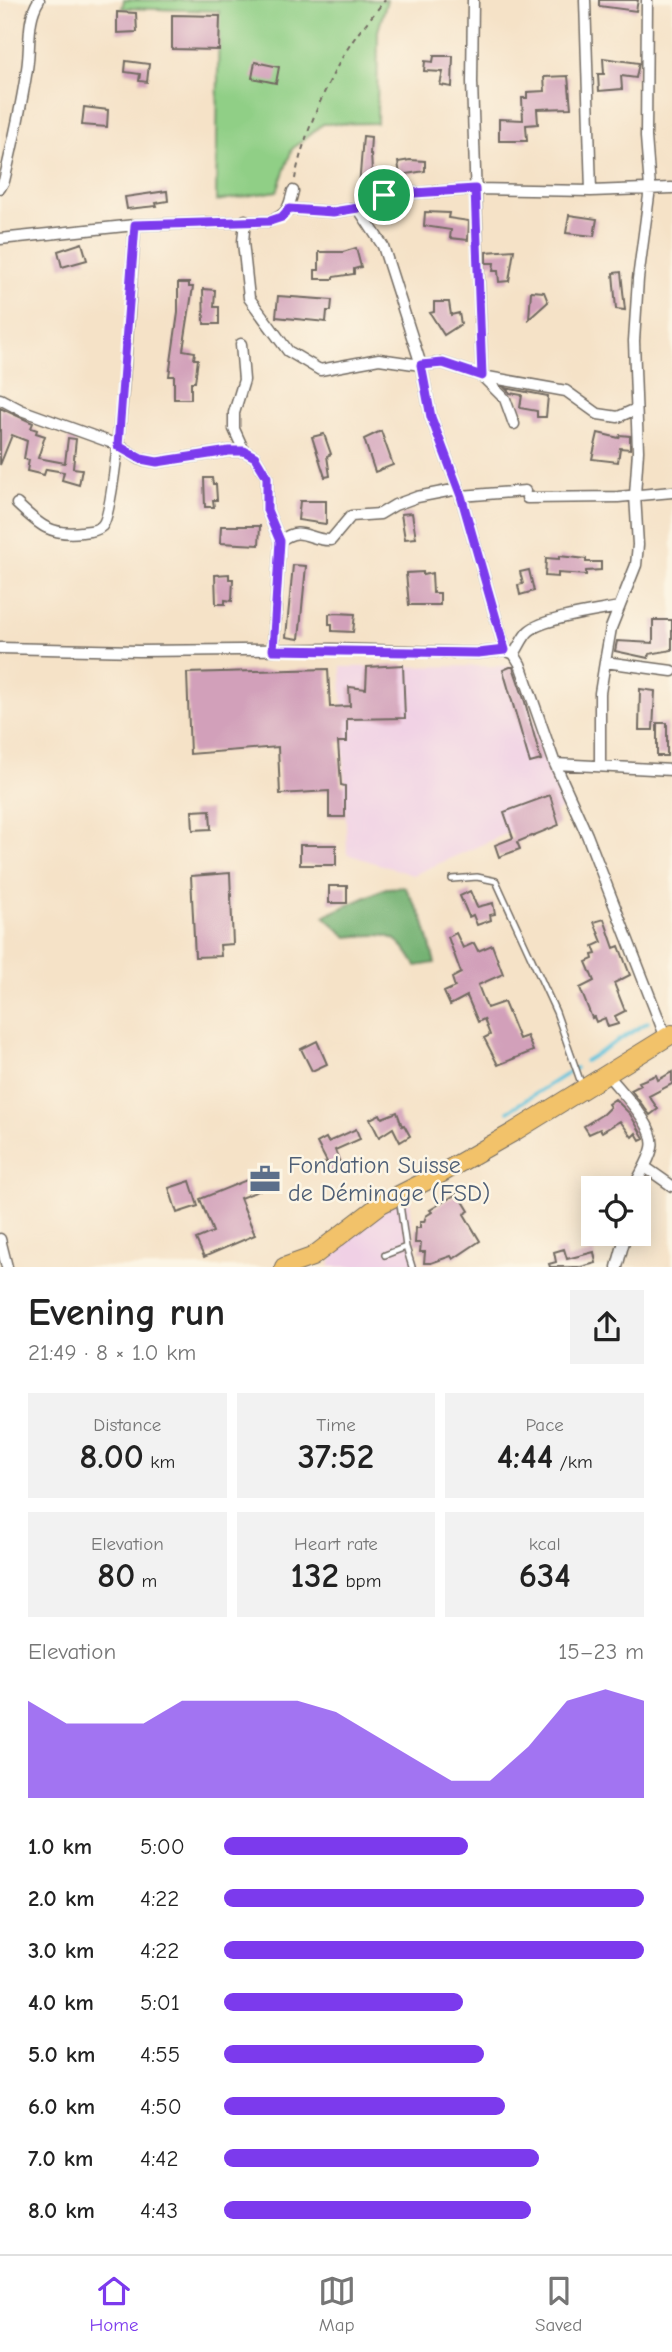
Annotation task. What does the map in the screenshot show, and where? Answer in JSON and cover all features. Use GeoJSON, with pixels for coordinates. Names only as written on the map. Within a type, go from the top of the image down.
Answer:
{"type":"FeatureCollection","features":[{"type":"Feature","properties":{"kind":"main road"},"geometry":{"type":"LineString","coordinates":[[284,1267],[313,1262],[381,1204],[442,1173],[669,1036]]}},
{"type":"Feature","properties":{"kind":"street"},"geometry":{"type":"LineString","coordinates":[[0,188],[4,181],[23,92],[32,12],[39,0]]}},
{"type":"Feature","properties":{"kind":"street"},"geometry":{"type":"LineString","coordinates":[[473,0],[472,82],[482,376],[505,399],[514,424]]}},
{"type":"Feature","properties":{"kind":"street"},"geometry":{"type":"LineString","coordinates":[[585,0],[591,191]]}},
{"type":"Feature","properties":{"kind":"street"},"geometry":{"type":"LineString","coordinates":[[600,766],[600,693],[605,662],[611,628],[636,565],[638,545],[634,341],[638,279],[650,188],[646,137],[647,0]]}},
{"type":"Feature","properties":{"kind":"street"},"geometry":{"type":"LineString","coordinates":[[289,209],[333,212],[358,208],[384,195],[475,189],[591,191],[672,188]]}},
{"type":"Feature","properties":{"kind":"street"},"geometry":{"type":"LineString","coordinates":[[0,239],[135,225],[270,221],[282,217],[289,209],[293,191]]}},
{"type":"Feature","properties":{"kind":"street"},"geometry":{"type":"LineString","coordinates":[[358,208],[383,246],[421,365],[431,417],[460,492],[509,652],[520,664],[555,764],[669,1036]]}},
{"type":"Feature","properties":{"kind":"street"},"geometry":{"type":"LineString","coordinates":[[245,220],[243,242],[249,298],[288,351],[320,370],[379,359],[421,365],[443,363],[482,376],[566,391],[598,414],[618,417],[636,409]]}},
{"type":"Feature","properties":{"kind":"street"},"geometry":{"type":"LineString","coordinates":[[17,504],[50,531],[73,533],[97,530],[104,525],[108,517],[116,473],[135,225]]}},
{"type":"Feature","properties":{"kind":"street"},"geometry":{"type":"LineString","coordinates":[[241,344],[244,380],[234,414],[234,429],[244,451]]}},
{"type":"Feature","properties":{"kind":"street"},"geometry":{"type":"LineString","coordinates":[[0,399],[21,410],[118,446],[141,459],[157,462],[229,451],[244,451],[255,457],[267,477],[267,510],[280,541],[273,650]]}},
{"type":"Feature","properties":{"kind":"street"},"geometry":{"type":"LineString","coordinates":[[280,541],[292,532],[331,540],[351,516],[380,514],[417,497],[460,492],[526,495],[635,495],[672,492]]}},
{"type":"Feature","properties":{"kind":"street"},"geometry":{"type":"LineString","coordinates":[[0,648],[509,652],[529,631],[540,625],[619,607]]}},
{"type":"Feature","properties":{"kind":"street"},"geometry":{"type":"LineString","coordinates":[[605,662],[672,671]]}},
{"type":"Feature","properties":{"kind":"street"},"geometry":{"type":"LineString","coordinates":[[555,764],[672,770]]}},
{"type":"Feature","properties":{"kind":"street"},"geometry":{"type":"LineString","coordinates":[[608,1075],[649,1128],[653,1139],[652,1150],[640,1176]]}},
{"type":"Feature","properties":{"kind":"street"},"geometry":{"type":"LineString","coordinates":[[645,1167],[672,1186]]}},
{"type":"Feature","properties":{"kind":"street"},"geometry":{"type":"LineString","coordinates":[[0,1240],[7,1267]]}},
{"type":"Feature","properties":{"kind":"street"},"geometry":{"type":"LineString","coordinates":[[617,1267],[623,1246]]}},
{"type":"Feature","properties":{"kind":"lane"},"geometry":{"type":"LineString","coordinates":[[453,879],[477,877],[496,881],[556,1012],[583,1089]]}},
{"type":"Feature","properties":{"kind":"lane"},"geometry":{"type":"LineString","coordinates":[[398,1194],[406,1247],[412,1267]]}},
{"type":"Feature","properties":{"kind":"lane"},"geometry":{"type":"LineString","coordinates":[[385,1255],[406,1247]]}},
{"type":"Feature","properties":{"kind":"path"},"geometry":{"type":"LineString","coordinates":[[293,191],[298,160],[334,74],[354,40],[385,0]]}},
{"type":"Feature","properties":{"kind":"shaded area"},"geometry":{"type":"Polygon","coordinates":[[[516,666],[564,808],[413,875],[347,854],[341,667],[516,666]]]}},
{"type":"Feature","properties":{"kind":"shaded area"},"geometry":{"type":"Polygon","coordinates":[[[410,1199],[413,1237],[420,1267],[329,1267],[349,1234],[387,1207],[410,1199]]]}},
{"type":"Feature","properties":{"kind":"green space"},"geometry":{"type":"Polygon","coordinates":[[[124,0],[387,0],[378,31],[377,123],[323,124],[292,149],[277,191],[216,201],[219,11],[122,8],[124,0]]]}},
{"type":"Feature","properties":{"kind":"green space"},"geometry":{"type":"Polygon","coordinates":[[[405,887],[423,919],[435,963],[416,966],[402,945],[388,936],[347,937],[324,916],[386,888],[405,887]]]}},
{"type":"Feature","properties":{"kind":"building"},"geometry":{"type":"Polygon","coordinates":[[[599,0],[638,0],[636,11],[599,6],[599,0]]]}},
{"type":"Feature","properties":{"kind":"building"},"geometry":{"type":"Polygon","coordinates":[[[117,12],[136,13],[137,32],[117,33],[117,12]]]}},
{"type":"Feature","properties":{"kind":"building"},"geometry":{"type":"Polygon","coordinates":[[[172,15],[220,16],[219,50],[172,49],[172,15]]]}},
{"type":"Feature","properties":{"kind":"building"},"geometry":{"type":"Polygon","coordinates":[[[434,56],[453,56],[452,87],[440,85],[443,72],[424,71],[425,61],[433,62],[434,56]]]}},
{"type":"Feature","properties":{"kind":"building"},"geometry":{"type":"Polygon","coordinates":[[[603,58],[639,63],[636,78],[621,76],[622,89],[599,91],[598,74],[604,74],[603,58]]]}},
{"type":"Feature","properties":{"kind":"building"},"geometry":{"type":"Polygon","coordinates":[[[126,61],[149,64],[147,82],[139,81],[140,74],[125,72],[126,61]]]}},
{"type":"Feature","properties":{"kind":"building"},"geometry":{"type":"Polygon","coordinates":[[[255,62],[279,67],[276,83],[252,78],[255,62]]]}},
{"type":"Feature","properties":{"kind":"building"},"geometry":{"type":"Polygon","coordinates":[[[568,76],[571,108],[537,109],[538,124],[526,125],[527,141],[499,141],[499,119],[523,120],[522,98],[527,98],[527,92],[545,91],[544,77],[568,76]]]}},
{"type":"Feature","properties":{"kind":"building"},"geometry":{"type":"Polygon","coordinates":[[[84,107],[108,110],[107,127],[82,125],[84,107]]]}},
{"type":"Feature","properties":{"kind":"building"},"geometry":{"type":"Polygon","coordinates":[[[363,136],[371,137],[373,188],[359,188],[363,136]]]}},
{"type":"Feature","properties":{"kind":"building"},"geometry":{"type":"Polygon","coordinates":[[[425,161],[425,171],[400,175],[398,162],[425,161]]]}},
{"type":"Feature","properties":{"kind":"building"},"geometry":{"type":"Polygon","coordinates":[[[167,191],[168,201],[156,203],[157,206],[127,209],[125,197],[167,191]]]}},
{"type":"Feature","properties":{"kind":"building"},"geometry":{"type":"Polygon","coordinates":[[[425,212],[449,213],[448,218],[469,221],[468,240],[450,238],[451,230],[424,226],[425,212]]]}},
{"type":"Feature","properties":{"kind":"building"},"geometry":{"type":"Polygon","coordinates":[[[569,215],[597,219],[594,236],[566,233],[569,215]]]}},
{"type":"Feature","properties":{"kind":"building"},"geometry":{"type":"Polygon","coordinates":[[[82,243],[87,260],[62,267],[58,251],[82,243]]]}},
{"type":"Feature","properties":{"kind":"building"},"geometry":{"type":"Polygon","coordinates":[[[356,248],[361,267],[354,269],[354,274],[333,279],[315,279],[315,270],[319,270],[319,252],[343,252],[356,248]]]}},
{"type":"Feature","properties":{"kind":"building"},"geometry":{"type":"Polygon","coordinates":[[[514,250],[509,281],[499,282],[498,271],[493,271],[494,263],[486,263],[486,252],[514,250]]]}},
{"type":"Feature","properties":{"kind":"building"},"geometry":{"type":"Polygon","coordinates":[[[621,272],[625,310],[616,309],[613,273],[621,272]]]}},
{"type":"Feature","properties":{"kind":"building"},"geometry":{"type":"Polygon","coordinates":[[[178,283],[189,283],[189,287],[193,287],[183,350],[195,352],[194,359],[198,359],[195,382],[191,382],[191,399],[174,399],[174,376],[169,376],[178,313],[178,283]]]}},
{"type":"Feature","properties":{"kind":"building"},"geometry":{"type":"Polygon","coordinates":[[[203,289],[215,290],[214,307],[219,307],[219,324],[204,324],[203,289]]]}},
{"type":"Feature","properties":{"kind":"building"},"geometry":{"type":"Polygon","coordinates":[[[531,291],[544,292],[548,302],[529,319],[531,291]]]}},
{"type":"Feature","properties":{"kind":"building"},"geometry":{"type":"Polygon","coordinates":[[[278,296],[332,300],[331,311],[327,311],[326,322],[276,317],[278,296]]]}},
{"type":"Feature","properties":{"kind":"building"},"geometry":{"type":"Polygon","coordinates":[[[434,302],[449,302],[451,315],[459,313],[461,324],[444,335],[430,313],[434,312],[434,302]]]}},
{"type":"Feature","properties":{"kind":"building"},"geometry":{"type":"Polygon","coordinates":[[[505,388],[548,396],[546,417],[537,417],[537,411],[520,408],[522,395],[510,393],[505,388]]]}},
{"type":"Feature","properties":{"kind":"building"},"geometry":{"type":"Polygon","coordinates":[[[0,408],[33,423],[31,428],[45,436],[38,458],[65,463],[68,438],[76,439],[73,468],[82,469],[79,485],[62,480],[64,472],[46,469],[44,475],[27,471],[29,460],[24,459],[27,441],[12,435],[0,465],[0,408]]]}},
{"type":"Feature","properties":{"kind":"building"},"geometry":{"type":"Polygon","coordinates":[[[381,431],[393,465],[375,472],[364,439],[381,431]]]}},
{"type":"Feature","properties":{"kind":"building"},"geometry":{"type":"Polygon","coordinates":[[[598,433],[619,438],[620,435],[630,436],[630,449],[620,448],[618,462],[592,459],[598,433]]]}},
{"type":"Feature","properties":{"kind":"building"},"geometry":{"type":"Polygon","coordinates":[[[324,434],[331,454],[327,456],[330,476],[325,477],[312,437],[324,434]]]}},
{"type":"Feature","properties":{"kind":"building"},"geometry":{"type":"Polygon","coordinates":[[[204,478],[212,478],[213,484],[216,484],[217,500],[213,500],[214,507],[205,507],[204,478]]]}},
{"type":"Feature","properties":{"kind":"building"},"geometry":{"type":"Polygon","coordinates":[[[300,501],[326,501],[326,524],[298,520],[300,501]]]}},
{"type":"Feature","properties":{"kind":"building"},"geometry":{"type":"Polygon","coordinates":[[[412,513],[416,538],[405,539],[401,514],[412,513]]]}},
{"type":"Feature","properties":{"kind":"building"},"geometry":{"type":"Polygon","coordinates":[[[221,526],[260,526],[259,545],[220,543],[221,526]]]}},
{"type":"Feature","properties":{"kind":"building"},"geometry":{"type":"Polygon","coordinates":[[[559,556],[586,559],[586,562],[601,562],[601,570],[586,571],[586,575],[558,573],[558,577],[545,576],[546,558],[559,559],[559,556]]]}},
{"type":"Feature","properties":{"kind":"building"},"geometry":{"type":"Polygon","coordinates":[[[293,565],[306,566],[299,639],[286,637],[293,565]]]}},
{"type":"Feature","properties":{"kind":"building"},"geometry":{"type":"Polygon","coordinates":[[[529,570],[534,591],[520,595],[518,585],[523,584],[520,572],[529,570]]]}},
{"type":"Feature","properties":{"kind":"building"},"geometry":{"type":"Polygon","coordinates":[[[423,572],[423,575],[432,573],[433,593],[440,593],[440,605],[409,605],[406,573],[423,572]]]}},
{"type":"Feature","properties":{"kind":"building"},"geometry":{"type":"Polygon","coordinates":[[[229,574],[229,579],[233,579],[232,601],[225,600],[225,604],[216,604],[215,575],[229,574]]]}},
{"type":"Feature","properties":{"kind":"building"},"geometry":{"type":"Polygon","coordinates":[[[329,614],[355,614],[353,632],[332,631],[329,614]]]}},
{"type":"Feature","properties":{"kind":"building"},"geometry":{"type":"Polygon","coordinates":[[[653,620],[672,620],[672,650],[649,654],[648,658],[615,651],[617,641],[653,643],[653,620]]]}},
{"type":"Feature","properties":{"kind":"building"},"geometry":{"type":"Polygon","coordinates":[[[403,665],[405,718],[347,719],[347,742],[338,742],[341,785],[345,786],[345,817],[329,817],[329,791],[280,794],[278,747],[190,754],[187,673],[328,669],[330,707],[350,706],[349,687],[366,689],[367,667],[403,665]]]}},
{"type":"Feature","properties":{"kind":"building"},"geometry":{"type":"Polygon","coordinates":[[[513,667],[525,702],[541,760],[530,763],[503,670],[513,667]]]}},
{"type":"Feature","properties":{"kind":"building"},"geometry":{"type":"Polygon","coordinates":[[[640,689],[655,691],[653,730],[639,730],[640,689]]]}},
{"type":"Feature","properties":{"kind":"building"},"geometry":{"type":"Polygon","coordinates":[[[657,723],[667,723],[667,756],[657,756],[657,723]]]}},
{"type":"Feature","properties":{"kind":"building"},"geometry":{"type":"Polygon","coordinates":[[[550,795],[559,825],[517,842],[520,849],[499,857],[495,845],[513,838],[504,812],[550,795]]]}},
{"type":"Feature","properties":{"kind":"building"},"geometry":{"type":"Polygon","coordinates":[[[210,810],[211,829],[193,830],[192,811],[210,810]]]}},
{"type":"Feature","properties":{"kind":"building"},"geometry":{"type":"Polygon","coordinates":[[[300,845],[336,845],[336,865],[300,865],[300,845]]]}},
{"type":"Feature","properties":{"kind":"building"},"geometry":{"type":"Polygon","coordinates":[[[230,873],[233,944],[220,945],[221,956],[195,957],[191,876],[230,873]]]}},
{"type":"Feature","properties":{"kind":"building"},"geometry":{"type":"Polygon","coordinates":[[[329,886],[347,886],[347,903],[329,903],[329,886]]]}},
{"type":"Feature","properties":{"kind":"building"},"geometry":{"type":"Polygon","coordinates":[[[470,891],[477,907],[493,903],[495,914],[490,915],[491,920],[477,925],[473,915],[469,917],[460,896],[470,891]]]}},
{"type":"Feature","properties":{"kind":"building"},"geometry":{"type":"Polygon","coordinates":[[[604,919],[614,948],[619,946],[630,975],[614,983],[625,1011],[615,1016],[618,1024],[608,1027],[605,1018],[596,1022],[594,1017],[592,1018],[580,988],[594,981],[586,962],[596,954],[593,946],[602,942],[594,922],[604,919]]]}},
{"type":"Feature","properties":{"kind":"building"},"geometry":{"type":"Polygon","coordinates":[[[456,933],[463,948],[474,943],[478,951],[492,945],[503,974],[478,985],[487,1008],[504,1002],[519,1039],[527,1036],[533,1051],[498,1065],[484,1038],[490,1035],[484,1019],[478,1022],[467,996],[450,1005],[444,992],[455,987],[452,978],[461,973],[448,937],[456,933]]]}},
{"type":"Feature","properties":{"kind":"building"},"geometry":{"type":"Polygon","coordinates":[[[317,1041],[327,1064],[312,1071],[301,1049],[317,1041]]]}},
{"type":"Feature","properties":{"kind":"building"},"geometry":{"type":"Polygon","coordinates":[[[672,1072],[672,1084],[649,1096],[658,1109],[650,1115],[631,1090],[641,1085],[639,1082],[656,1075],[658,1080],[672,1072]]]}},
{"type":"Feature","properties":{"kind":"building"},"geometry":{"type":"Polygon","coordinates":[[[615,1099],[630,1114],[644,1138],[640,1140],[636,1133],[632,1137],[620,1121],[602,1132],[600,1129],[589,1134],[584,1126],[603,1114],[610,1107],[608,1104],[615,1099]]]}},
{"type":"Feature","properties":{"kind":"building"},"geometry":{"type":"Polygon","coordinates":[[[397,1112],[402,1126],[404,1125],[410,1136],[400,1142],[393,1128],[379,1137],[370,1119],[380,1114],[382,1118],[397,1112]]]}},
{"type":"Feature","properties":{"kind":"building"},"geometry":{"type":"Polygon","coordinates":[[[356,1129],[360,1139],[335,1150],[342,1168],[329,1174],[324,1163],[327,1162],[317,1143],[326,1138],[328,1142],[356,1129]]]}},
{"type":"Feature","properties":{"kind":"building"},"geometry":{"type":"Polygon","coordinates":[[[269,1171],[274,1185],[240,1198],[255,1235],[204,1257],[196,1239],[213,1232],[200,1199],[269,1171]]]}},
{"type":"Feature","properties":{"kind":"building"},"geometry":{"type":"Polygon","coordinates":[[[190,1181],[198,1206],[177,1213],[169,1188],[190,1181]]]}},
{"type":"Feature","properties":{"kind":"building"},"geometry":{"type":"Polygon","coordinates":[[[458,1193],[469,1211],[464,1214],[480,1241],[453,1259],[451,1256],[424,1263],[425,1252],[420,1252],[421,1243],[415,1243],[416,1228],[420,1228],[420,1222],[424,1222],[426,1216],[432,1212],[430,1210],[458,1193]]]}},
{"type":"Feature","properties":{"kind":"building"},"geometry":{"type":"Polygon","coordinates":[[[564,1249],[567,1259],[594,1252],[596,1263],[581,1267],[550,1267],[549,1264],[556,1262],[554,1252],[564,1249]]]}},
{"type":"Feature","properties":{"kind":"waterway"},"geometry":{"type":"LineString","coordinates":[[585,1061],[648,1022]]}},
{"type":"Feature","properties":{"kind":"waterway"},"geometry":{"type":"LineString","coordinates":[[508,1111],[576,1068]]}},
{"type":"Feature","properties":{"kind":"place","name":"Fondation Suisse de Déminage (FSD)"},"geometry":{"type":"Point","coordinates":[265,1179]}},
{"type":"Feature","properties":{"kind":"route"},"geometry":{"type":"LineString","coordinates":[[475,189],[482,376],[443,363],[421,365],[431,417],[461,496],[505,650],[426,653],[332,649],[273,650],[280,541],[267,510],[267,477],[255,457],[244,451],[229,451],[157,462],[141,459],[118,446],[135,225],[270,221],[282,217],[289,209],[333,212],[358,208],[384,195],[475,189]]}}]}
